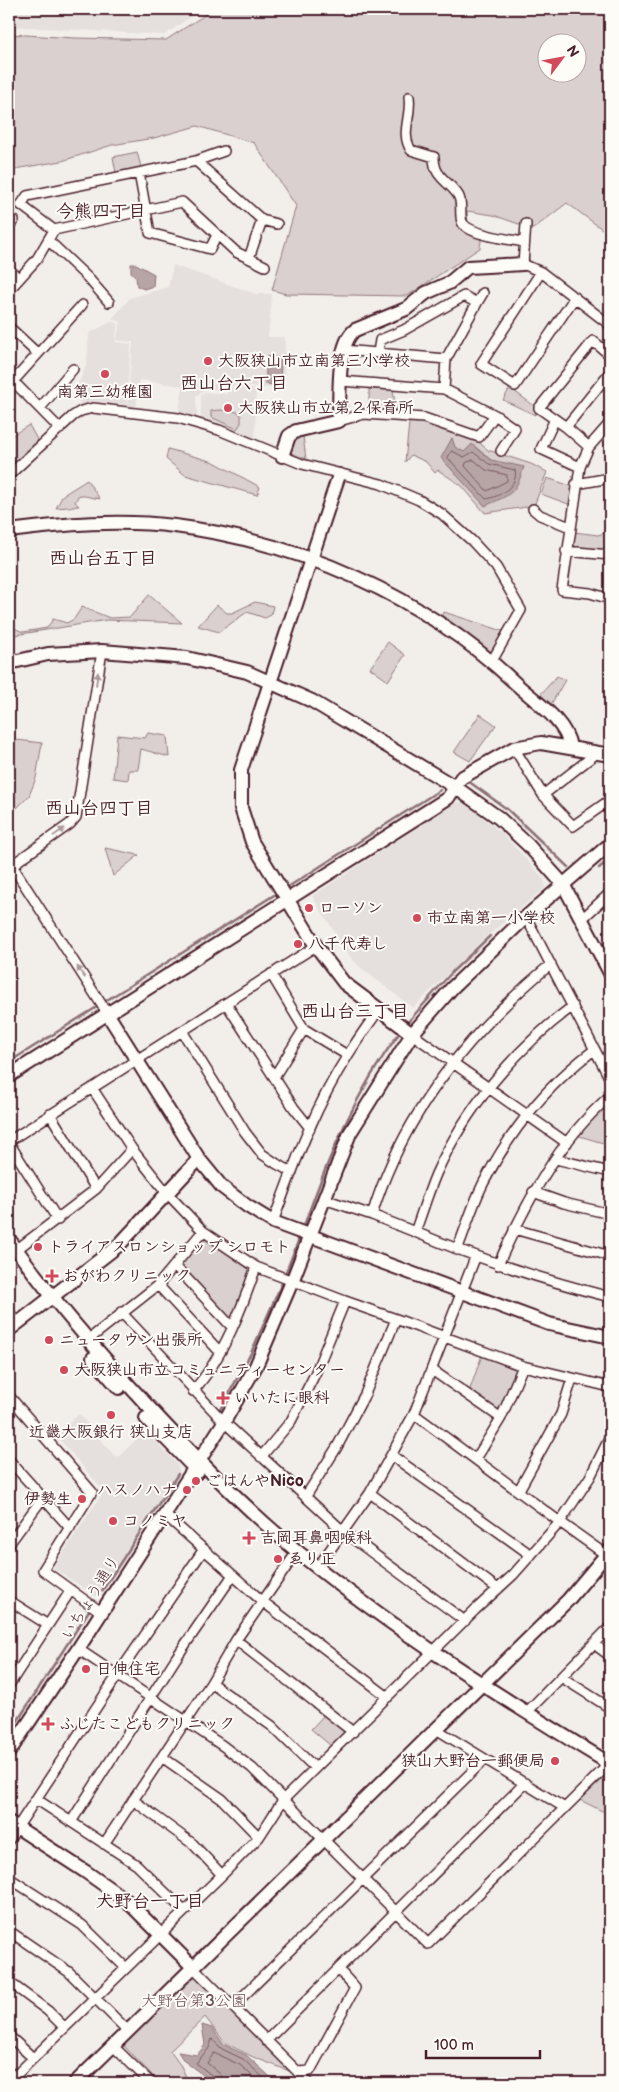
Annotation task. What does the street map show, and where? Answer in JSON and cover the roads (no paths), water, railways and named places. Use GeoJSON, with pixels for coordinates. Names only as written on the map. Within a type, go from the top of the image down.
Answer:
{"type":"FeatureCollection","features":[{"type":"Feature","properties":{"kind":"street"},"geometry":{"type":"LineString","coordinates":[[409,97],[410,107],[406,141],[411,150],[434,158],[436,173],[459,196],[462,221],[466,227],[477,233],[523,242]]}},
{"type":"Feature","properties":{"kind":"street"},"geometry":{"type":"LineString","coordinates":[[54,230],[21,205],[27,196],[196,161],[224,151]]}},
{"type":"Feature","properties":{"kind":"street"},"geometry":{"type":"LineString","coordinates":[[196,161],[262,220],[277,224]]}},
{"type":"Feature","properties":{"kind":"street"},"geometry":{"type":"LineString","coordinates":[[138,173],[150,233],[210,249],[216,235]]}},
{"type":"Feature","properties":{"kind":"street"},"geometry":{"type":"LineString","coordinates":[[9,290],[37,259],[54,230],[182,202],[236,252],[265,266]]}},
{"type":"Feature","properties":{"kind":"street"},"geometry":{"type":"LineString","coordinates":[[249,258],[262,220]]}},
{"type":"Feature","properties":{"kind":"street"},"geometry":{"type":"LineString","coordinates":[[523,264],[523,242],[526,224]]}},
{"type":"Feature","properties":{"kind":"street"},"geometry":{"type":"LineString","coordinates":[[48,240],[88,278],[109,302]]}},
{"type":"Feature","properties":{"kind":"street"},"geometry":{"type":"LineString","coordinates":[[339,421],[343,350],[350,334],[355,330],[406,309],[426,293],[449,283],[468,267],[530,265],[610,324]]}},
{"type":"Feature","properties":{"kind":"street"},"geometry":{"type":"LineString","coordinates":[[9,270],[19,279]]}},
{"type":"Feature","properties":{"kind":"street"},"geometry":{"type":"LineString","coordinates":[[541,272],[481,364],[515,386],[575,297]]}},
{"type":"Feature","properties":{"kind":"street"},"geometry":{"type":"LineString","coordinates":[[444,389],[446,359],[483,293]]}},
{"type":"Feature","properties":{"kind":"street"},"geometry":{"type":"LineString","coordinates":[[378,353],[380,340],[404,330],[464,296],[476,303]]}},
{"type":"Feature","properties":{"kind":"street"},"geometry":{"type":"LineString","coordinates":[[60,429],[40,407],[10,381],[38,354],[82,305]]}},
{"type":"Feature","properties":{"kind":"street"},"geometry":{"type":"LineString","coordinates":[[9,327],[38,354]]}},
{"type":"Feature","properties":{"kind":"street"},"geometry":{"type":"LineString","coordinates":[[589,447],[566,427],[539,408],[593,341],[610,355]]}},
{"type":"Feature","properties":{"kind":"street"},"geometry":{"type":"LineString","coordinates":[[343,350],[446,359]]}},
{"type":"Feature","properties":{"kind":"street"},"geometry":{"type":"LineString","coordinates":[[40,407],[73,369]]}},
{"type":"Feature","properties":{"kind":"street"},"geometry":{"type":"LineString","coordinates":[[566,427],[610,372]]}},
{"type":"Feature","properties":{"kind":"street"},"geometry":{"type":"LineString","coordinates":[[341,380],[444,389],[495,415],[515,428],[501,451]]}},
{"type":"Feature","properties":{"kind":"street"},"geometry":{"type":"LineString","coordinates":[[9,475],[73,416],[93,408],[141,412],[178,418],[219,430],[282,456],[339,474],[382,484],[419,500],[456,526],[496,567],[521,610],[492,661]]}},
{"type":"Feature","properties":{"kind":"street"},"geometry":{"type":"LineString","coordinates":[[282,456],[290,436],[296,431],[364,414],[424,418],[479,437],[495,415]]}},
{"type":"Feature","properties":{"kind":"street"},"geometry":{"type":"LineString","coordinates":[[555,419],[541,449],[580,467]]}},
{"type":"Feature","properties":{"kind":"street"},"geometry":{"type":"LineString","coordinates":[[610,423],[589,447],[580,467],[566,551],[562,590],[590,593],[610,599]]}},
{"type":"Feature","properties":{"kind":"street"},"geometry":{"type":"LineString","coordinates":[[339,474],[241,770],[240,808],[252,842],[316,946],[344,983],[378,1010],[567,1144]]}},
{"type":"Feature","properties":{"kind":"street"},"geometry":{"type":"LineString","coordinates":[[576,484],[610,478]]}},
{"type":"Feature","properties":{"kind":"street"},"geometry":{"type":"LineString","coordinates":[[532,509],[540,515],[570,527]]}},
{"type":"Feature","properties":{"kind":"street"},"geometry":{"type":"LineString","coordinates":[[9,531],[96,522],[174,526],[244,538],[311,560],[376,587],[436,620],[492,661],[565,731],[570,747]]}},
{"type":"Feature","properties":{"kind":"street"},"geometry":{"type":"LineString","coordinates":[[566,551],[610,555]]}},
{"type":"Feature","properties":{"kind":"street"},"geometry":{"type":"LineString","coordinates":[[102,651],[76,817],[70,824],[19,860],[13,867],[199,1159],[222,1187],[247,1206],[273,1222],[549,1324],[610,1337]]}},
{"type":"Feature","properties":{"kind":"street"},"geometry":{"type":"LineString","coordinates":[[9,663],[48,654],[102,651],[187,658],[246,672],[335,714],[455,787],[499,818],[528,845],[563,884],[583,918],[610,973]]}},
{"type":"Feature","properties":{"kind":"street"},"geometry":{"type":"LineString","coordinates":[[9,1076],[448,798],[461,778],[514,748],[541,743],[610,755]]}},
{"type":"Feature","properties":{"kind":"street"},"geometry":{"type":"LineString","coordinates":[[514,748],[544,794],[573,826],[610,800]]}},
{"type":"Feature","properties":{"kind":"street"},"geometry":{"type":"LineString","coordinates":[[544,794],[597,753]]}},
{"type":"Feature","properties":{"kind":"street","name":"いちょう通り"},"geometry":{"type":"LineString","coordinates":[[9,1752],[78,1649],[224,1422],[256,1366],[293,1279],[350,1133],[412,1034],[452,988],[526,917],[610,844]]}},
{"type":"Feature","properties":{"kind":"street"},"geometry":{"type":"LineString","coordinates":[[583,918],[610,894]]}},
{"type":"Feature","properties":{"kind":"street"},"geometry":{"type":"LineString","coordinates":[[526,917],[610,1079]]}},
{"type":"Feature","properties":{"kind":"street"},"geometry":{"type":"LineString","coordinates":[[58,1220],[9,1142],[136,1059],[316,946]]}},
{"type":"Feature","properties":{"kind":"street"},"geometry":{"type":"LineString","coordinates":[[372,1216],[378,1196],[405,1137],[431,1092],[481,1028],[522,988],[551,964]]}},
{"type":"Feature","properties":{"kind":"street"},"geometry":{"type":"LineString","coordinates":[[271,974],[304,1029],[347,1055]]}},
{"type":"Feature","properties":{"kind":"street"},"geometry":{"type":"LineString","coordinates":[[226,1003],[294,1108],[310,1128]]}},
{"type":"Feature","properties":{"kind":"street"},"geometry":{"type":"LineString","coordinates":[[415,1232],[437,1174],[463,1124],[489,1088],[548,1026],[573,1006]]}},
{"type":"Feature","properties":{"kind":"street"},"geometry":{"type":"LineString","coordinates":[[273,1222],[310,1128],[347,1055],[378,1010]]}},
{"type":"Feature","properties":{"kind":"street"},"geometry":{"type":"LineString","coordinates":[[274,1077],[304,1029]]}},
{"type":"Feature","properties":{"kind":"street"},"geometry":{"type":"LineString","coordinates":[[182,1031],[245,1132],[262,1154],[292,1172]]}},
{"type":"Feature","properties":{"kind":"street"},"geometry":{"type":"LineString","coordinates":[[457,1250],[484,1183],[526,1115],[562,1076],[594,1050]]}},
{"type":"Feature","properties":{"kind":"street"},"geometry":{"type":"LineString","coordinates":[[92,1088],[132,1149],[166,1192],[203,1231],[256,1266],[523,1366],[610,1387]]}},
{"type":"Feature","properties":{"kind":"street"},"geometry":{"type":"LineString","coordinates":[[498,1265],[533,1192],[580,1125],[610,1096]]}},
{"type":"Feature","properties":{"kind":"street"},"geometry":{"type":"LineString","coordinates":[[50,1114],[96,1189]]}},
{"type":"Feature","properties":{"kind":"street"},"geometry":{"type":"LineString","coordinates":[[13,1250],[58,1220],[96,1189],[132,1149]]}},
{"type":"Feature","properties":{"kind":"street"},"geometry":{"type":"LineString","coordinates":[[556,1158],[610,1172]]}},
{"type":"Feature","properties":{"kind":"street"},"geometry":{"type":"LineString","coordinates":[[9,1312],[13,1326],[119,1246],[136,1229],[166,1192],[199,1159]]}},
{"type":"Feature","properties":{"kind":"street"},"geometry":{"type":"LineString","coordinates":[[533,1192],[564,1203],[610,1214]]}},
{"type":"Feature","properties":{"kind":"street"},"geometry":{"type":"LineString","coordinates":[[324,1199],[415,1232],[475,1258],[561,1285],[610,1297]]}},
{"type":"Feature","properties":{"kind":"street"},"geometry":{"type":"LineString","coordinates":[[514,1230],[610,1256]]}},
{"type":"Feature","properties":{"kind":"street"},"geometry":{"type":"LineString","coordinates":[[88,1340],[121,1312],[158,1285],[203,1231]]}},
{"type":"Feature","properties":{"kind":"street"},"geometry":{"type":"LineString","coordinates":[[9,1239],[13,1250],[106,1373],[196,1464],[294,1556],[477,1687],[600,1767],[609,1766]]}},
{"type":"Feature","properties":{"kind":"street"},"geometry":{"type":"LineString","coordinates":[[318,1567],[370,1493],[414,1414],[475,1258]]}},
{"type":"Feature","properties":{"kind":"street"},"geometry":{"type":"LineString","coordinates":[[175,1266],[231,1326]]}},
{"type":"Feature","properties":{"kind":"street"},"geometry":{"type":"LineString","coordinates":[[193,1391],[205,1378],[220,1351],[256,1266]]}},
{"type":"Feature","properties":{"kind":"street"},"geometry":{"type":"LineString","coordinates":[[158,1285],[220,1351]]}},
{"type":"Feature","properties":{"kind":"street"},"geometry":{"type":"LineString","coordinates":[[49,1298],[196,1464],[318,1567],[430,1655]]}},
{"type":"Feature","properties":{"kind":"street"},"geometry":{"type":"LineString","coordinates":[[261,1457],[291,1421],[315,1374],[346,1301]]}},
{"type":"Feature","properties":{"kind":"street"},"geometry":{"type":"LineString","coordinates":[[121,1312],[224,1422],[344,1532],[465,1621]]}},
{"type":"Feature","properties":{"kind":"street"},"geometry":{"type":"LineString","coordinates":[[306,1496],[337,1447],[365,1394],[396,1319]]}},
{"type":"Feature","properties":{"kind":"street"},"geometry":{"type":"LineString","coordinates":[[476,1459],[501,1418],[523,1366]]}},
{"type":"Feature","properties":{"kind":"street"},"geometry":{"type":"LineString","coordinates":[[432,1370],[501,1418]]}},
{"type":"Feature","properties":{"kind":"street"},"geometry":{"type":"LineString","coordinates":[[519,1490],[561,1414],[572,1379]]}},
{"type":"Feature","properties":{"kind":"street"},"geometry":{"type":"LineString","coordinates":[[9,1396],[92,1492],[43,1570],[101,1612]]}},
{"type":"Feature","properties":{"kind":"street"},"geometry":{"type":"LineString","coordinates":[[75,2083],[192,1966],[324,1841],[477,1687],[568,1600],[609,1554],[560,1522],[414,1414]]}},
{"type":"Feature","properties":{"kind":"street"},"geometry":{"type":"LineString","coordinates":[[14,2077],[222,1875],[259,1837],[283,1800],[531,1556],[560,1522],[590,1477],[609,1442]]}},
{"type":"Feature","properties":{"kind":"street"},"geometry":{"type":"LineString","coordinates":[[391,1455],[531,1556]]}},
{"type":"Feature","properties":{"kind":"street"},"geometry":{"type":"LineString","coordinates":[[9,1460],[70,1528]]}},
{"type":"Feature","properties":{"kind":"street"},"geometry":{"type":"LineString","coordinates":[[370,1493],[498,1589]]}},
{"type":"Feature","properties":{"kind":"street"},"geometry":{"type":"LineString","coordinates":[[9,1542],[42,1498]]}},
{"type":"Feature","properties":{"kind":"street"},"geometry":{"type":"LineString","coordinates":[[164,1514],[262,1601],[388,1697]]}},
{"type":"Feature","properties":{"kind":"street"},"geometry":{"type":"LineString","coordinates":[[9,1840],[13,1824],[36,1799],[116,1676],[204,1549]]}},
{"type":"Feature","properties":{"kind":"street"},"geometry":{"type":"LineString","coordinates":[[104,1844],[211,1683],[236,1640],[294,1556]]}},
{"type":"Feature","properties":{"kind":"street"},"geometry":{"type":"LineString","coordinates":[[71,1822],[150,1698],[232,1575]]}},
{"type":"Feature","properties":{"kind":"street"},"geometry":{"type":"LineString","coordinates":[[9,1686],[71,1590]]}},
{"type":"Feature","properties":{"kind":"street"},"geometry":{"type":"LineString","coordinates":[[10,1604],[48,1625]]}},
{"type":"Feature","properties":{"kind":"street"},"geometry":{"type":"LineString","coordinates":[[526,1712],[610,1627]]}},
{"type":"Feature","properties":{"kind":"street"},"geometry":{"type":"LineString","coordinates":[[236,1640],[353,1732]]}},
{"type":"Feature","properties":{"kind":"street"},"geometry":{"type":"LineString","coordinates":[[594,1644],[610,1656]]}},
{"type":"Feature","properties":{"kind":"street"},"geometry":{"type":"LineString","coordinates":[[78,1649],[185,1720],[252,1768],[428,1944],[609,1766]]}},
{"type":"Feature","properties":{"kind":"street"},"geometry":{"type":"LineString","coordinates":[[561,1677],[610,1708]]}},
{"type":"Feature","properties":{"kind":"street"},"geometry":{"type":"LineString","coordinates":[[211,1683],[272,1726],[315,1768]]}},
{"type":"Feature","properties":{"kind":"street"},"geometry":{"type":"LineString","coordinates":[[477,1687],[526,1712],[602,1758],[609,1766]]}},
{"type":"Feature","properties":{"kind":"street"},"geometry":{"type":"LineString","coordinates":[[436,1729],[565,1808]]}},
{"type":"Feature","properties":{"kind":"street"},"geometry":{"type":"LineString","coordinates":[[162,1757],[222,1799],[259,1837]]}},
{"type":"Feature","properties":{"kind":"street"},"geometry":{"type":"LineString","coordinates":[[233,2006],[364,1880],[485,1759]]}},
{"type":"Feature","properties":{"kind":"street"},"geometry":{"type":"LineString","coordinates":[[266,2041],[525,1783]]}},
{"type":"Feature","properties":{"kind":"street"},"geometry":{"type":"LineString","coordinates":[[36,1799],[137,1866],[184,1911]]}},
{"type":"Feature","properties":{"kind":"street"},"geometry":{"type":"LineString","coordinates":[[133,1800],[193,1844],[222,1875]]}},
{"type":"Feature","properties":{"kind":"street"},"geometry":{"type":"LineString","coordinates":[[13,1824],[127,1901],[308,2083]]}},
{"type":"Feature","properties":{"kind":"street"},"geometry":{"type":"LineString","coordinates":[[9,1878],[82,1925],[126,1968]]}},
{"type":"Feature","properties":{"kind":"street"},"geometry":{"type":"LineString","coordinates":[[9,1930],[68,1972],[128,2031]]}},
{"type":"Feature","properties":{"kind":"street"},"geometry":{"type":"LineString","coordinates":[[298,2072],[310,2071],[355,1988],[338,1969]]}},
{"type":"Feature","properties":{"kind":"street"},"geometry":{"type":"LineString","coordinates":[[9,1982],[48,2011],[64,2027]]}},
{"type":"Feature","properties":{"kind":"street"},"geometry":{"type":"LineString","coordinates":[[9,2036],[33,2058]]}},
{"type":"Feature","properties":{"kind":"street"},"geometry":{"type":"LineString","coordinates":[[114,2046],[151,2083]]}},
{"type":"Feature","properties":{"kind":"water"},"geometry":{"type":"Polygon","coordinates":[[[131,264],[136,264],[154,274],[153,286],[144,289],[137,286],[136,277],[131,272],[131,264]]]}},
{"type":"Feature","properties":{"kind":"water"},"geometry":{"type":"Polygon","coordinates":[[[267,356],[281,358],[280,385],[265,384],[267,356]]]}},
{"type":"Feature","properties":{"kind":"water"},"geometry":{"type":"Polygon","coordinates":[[[452,438],[455,447],[464,452],[472,444],[491,460],[524,467],[515,488],[506,496],[485,506],[441,458],[452,438]]]}},
{"type":"Feature","properties":{"kind":"water"},"geometry":{"type":"Polygon","coordinates":[[[202,2025],[212,2028],[224,2045],[246,2055],[277,2083],[214,2083],[184,2061],[178,2052],[197,2055],[205,2045],[202,2025]]]}},
{"type":"Feature","properties":{"kind":"waterway"},"geometry":{"type":"LineString","coordinates":[[468,781],[507,809],[568,867]]}},
{"type":"Feature","properties":{"kind":"waterway"},"geometry":{"type":"LineString","coordinates":[[288,887],[440,790]]}},
{"type":"Feature","properties":{"kind":"waterway"},"geometry":{"type":"LineString","coordinates":[[599,868],[610,859]]}},
{"type":"Feature","properties":{"kind":"waterway"},"geometry":{"type":"LineString","coordinates":[[107,1000],[279,892]]}},
{"type":"Feature","properties":{"kind":"waterway"},"geometry":{"type":"LineString","coordinates":[[408,1022],[453,971],[490,936]]}},
{"type":"Feature","properties":{"kind":"waterway"},"geometry":{"type":"LineString","coordinates":[[9,1062],[97,1007]]}},
{"type":"Feature","properties":{"kind":"waterway"},"geometry":{"type":"LineString","coordinates":[[304,1226],[344,1126],[384,1054],[400,1032]]}},
{"type":"Feature","properties":{"kind":"waterway"},"geometry":{"type":"LineString","coordinates":[[286,1272],[299,1239]]}},
{"type":"Feature","properties":{"kind":"waterway"},"geometry":{"type":"LineString","coordinates":[[220,1410],[251,1353],[282,1283]]}},
{"type":"Feature","properties":{"kind":"waterway"},"geometry":{"type":"LineString","coordinates":[[102,1591],[178,1474]]}},
{"type":"Feature","properties":{"kind":"waterway"},"geometry":{"type":"LineString","coordinates":[[9,1734],[90,1609]]}},
{"type":"Feature","properties":{"kind":"place","name":"大阪狭山市立南第三小学校"},"geometry":{"type":"Point","coordinates":[208,361]}},
{"type":"Feature","properties":{"kind":"place","name":"南第三幼稚園"},"geometry":{"type":"Point","coordinates":[105,374]}},
{"type":"Feature","properties":{"kind":"place","name":"大阪狭山市立第２保育所"},"geometry":{"type":"Point","coordinates":[228,408]}},
{"type":"Feature","properties":{"kind":"place","name":"ローソン"},"geometry":{"type":"Point","coordinates":[309,908]}},
{"type":"Feature","properties":{"kind":"place","name":"市立南第一小学校"},"geometry":{"type":"Point","coordinates":[417,918]}},
{"type":"Feature","properties":{"kind":"place","name":"八千代寿し"},"geometry":{"type":"Point","coordinates":[298,944]}},
{"type":"Feature","properties":{"kind":"place","name":"トライアスロンショップ シロモト"},"geometry":{"type":"Point","coordinates":[38,1247]}},
{"type":"Feature","properties":{"kind":"place","name":"おがわクリニック"},"geometry":{"type":"Point","coordinates":[52,1276]}},
{"type":"Feature","properties":{"kind":"place","name":"ニュータウン出張所"},"geometry":{"type":"Point","coordinates":[49,1340]}},
{"type":"Feature","properties":{"kind":"place","name":"大阪狭山市立コミュニティーセンター"},"geometry":{"type":"Point","coordinates":[64,1370]}},
{"type":"Feature","properties":{"kind":"place","name":"いいたに眼科"},"geometry":{"type":"Point","coordinates":[223,1398]}},
{"type":"Feature","properties":{"kind":"place","name":"近畿大阪銀行 狭山支店"},"geometry":{"type":"Point","coordinates":[111,1415]}},
{"type":"Feature","properties":{"kind":"place","name":"ごはんやNico"},"geometry":{"type":"Point","coordinates":[196,1481]}},
{"type":"Feature","properties":{"kind":"place","name":"ハスノハナ"},"geometry":{"type":"Point","coordinates":[187,1490]}},
{"type":"Feature","properties":{"kind":"place","name":"伊勢生"},"geometry":{"type":"Point","coordinates":[82,1499]}},
{"type":"Feature","properties":{"kind":"place","name":"コノミヤ"},"geometry":{"type":"Point","coordinates":[113,1521]}},
{"type":"Feature","properties":{"kind":"place","name":"吉岡耳鼻咽喉科"},"geometry":{"type":"Point","coordinates":[249,1538]}},
{"type":"Feature","properties":{"kind":"place","name":"ゑり正"},"geometry":{"type":"Point","coordinates":[278,1559]}},
{"type":"Feature","properties":{"kind":"place","name":"日伸住宅"},"geometry":{"type":"Point","coordinates":[86,1669]}},
{"type":"Feature","properties":{"kind":"place","name":"ふじたこどもクリニック"},"geometry":{"type":"Point","coordinates":[48,1724]}},
{"type":"Feature","properties":{"kind":"place","name":"狭山大野台一郵便局"},"geometry":{"type":"Point","coordinates":[555,1761]}},
{"type":"Feature","properties":{"kind":"district","name":"今熊四丁目"},"geometry":{"type":"Point","coordinates":[101,211]}},
{"type":"Feature","properties":{"kind":"district","name":"西山台六丁目"},"geometry":{"type":"Point","coordinates":[234,383]}},
{"type":"Feature","properties":{"kind":"district","name":"西山台五丁目"},"geometry":{"type":"Point","coordinates":[103,558]}},
{"type":"Feature","properties":{"kind":"district","name":"西山台四丁目"},"geometry":{"type":"Point","coordinates":[99,808]}},
{"type":"Feature","properties":{"kind":"district","name":"西山台三丁目"},"geometry":{"type":"Point","coordinates":[355,1011]}},
{"type":"Feature","properties":{"kind":"district","name":"大野台一丁目"},"geometry":{"type":"Point","coordinates":[150,1901]}},
{"type":"Feature","properties":{"kind":"park label","name":"大野台第3公園"},"geometry":{"type":"Point","coordinates":[194,2001]}}]}
